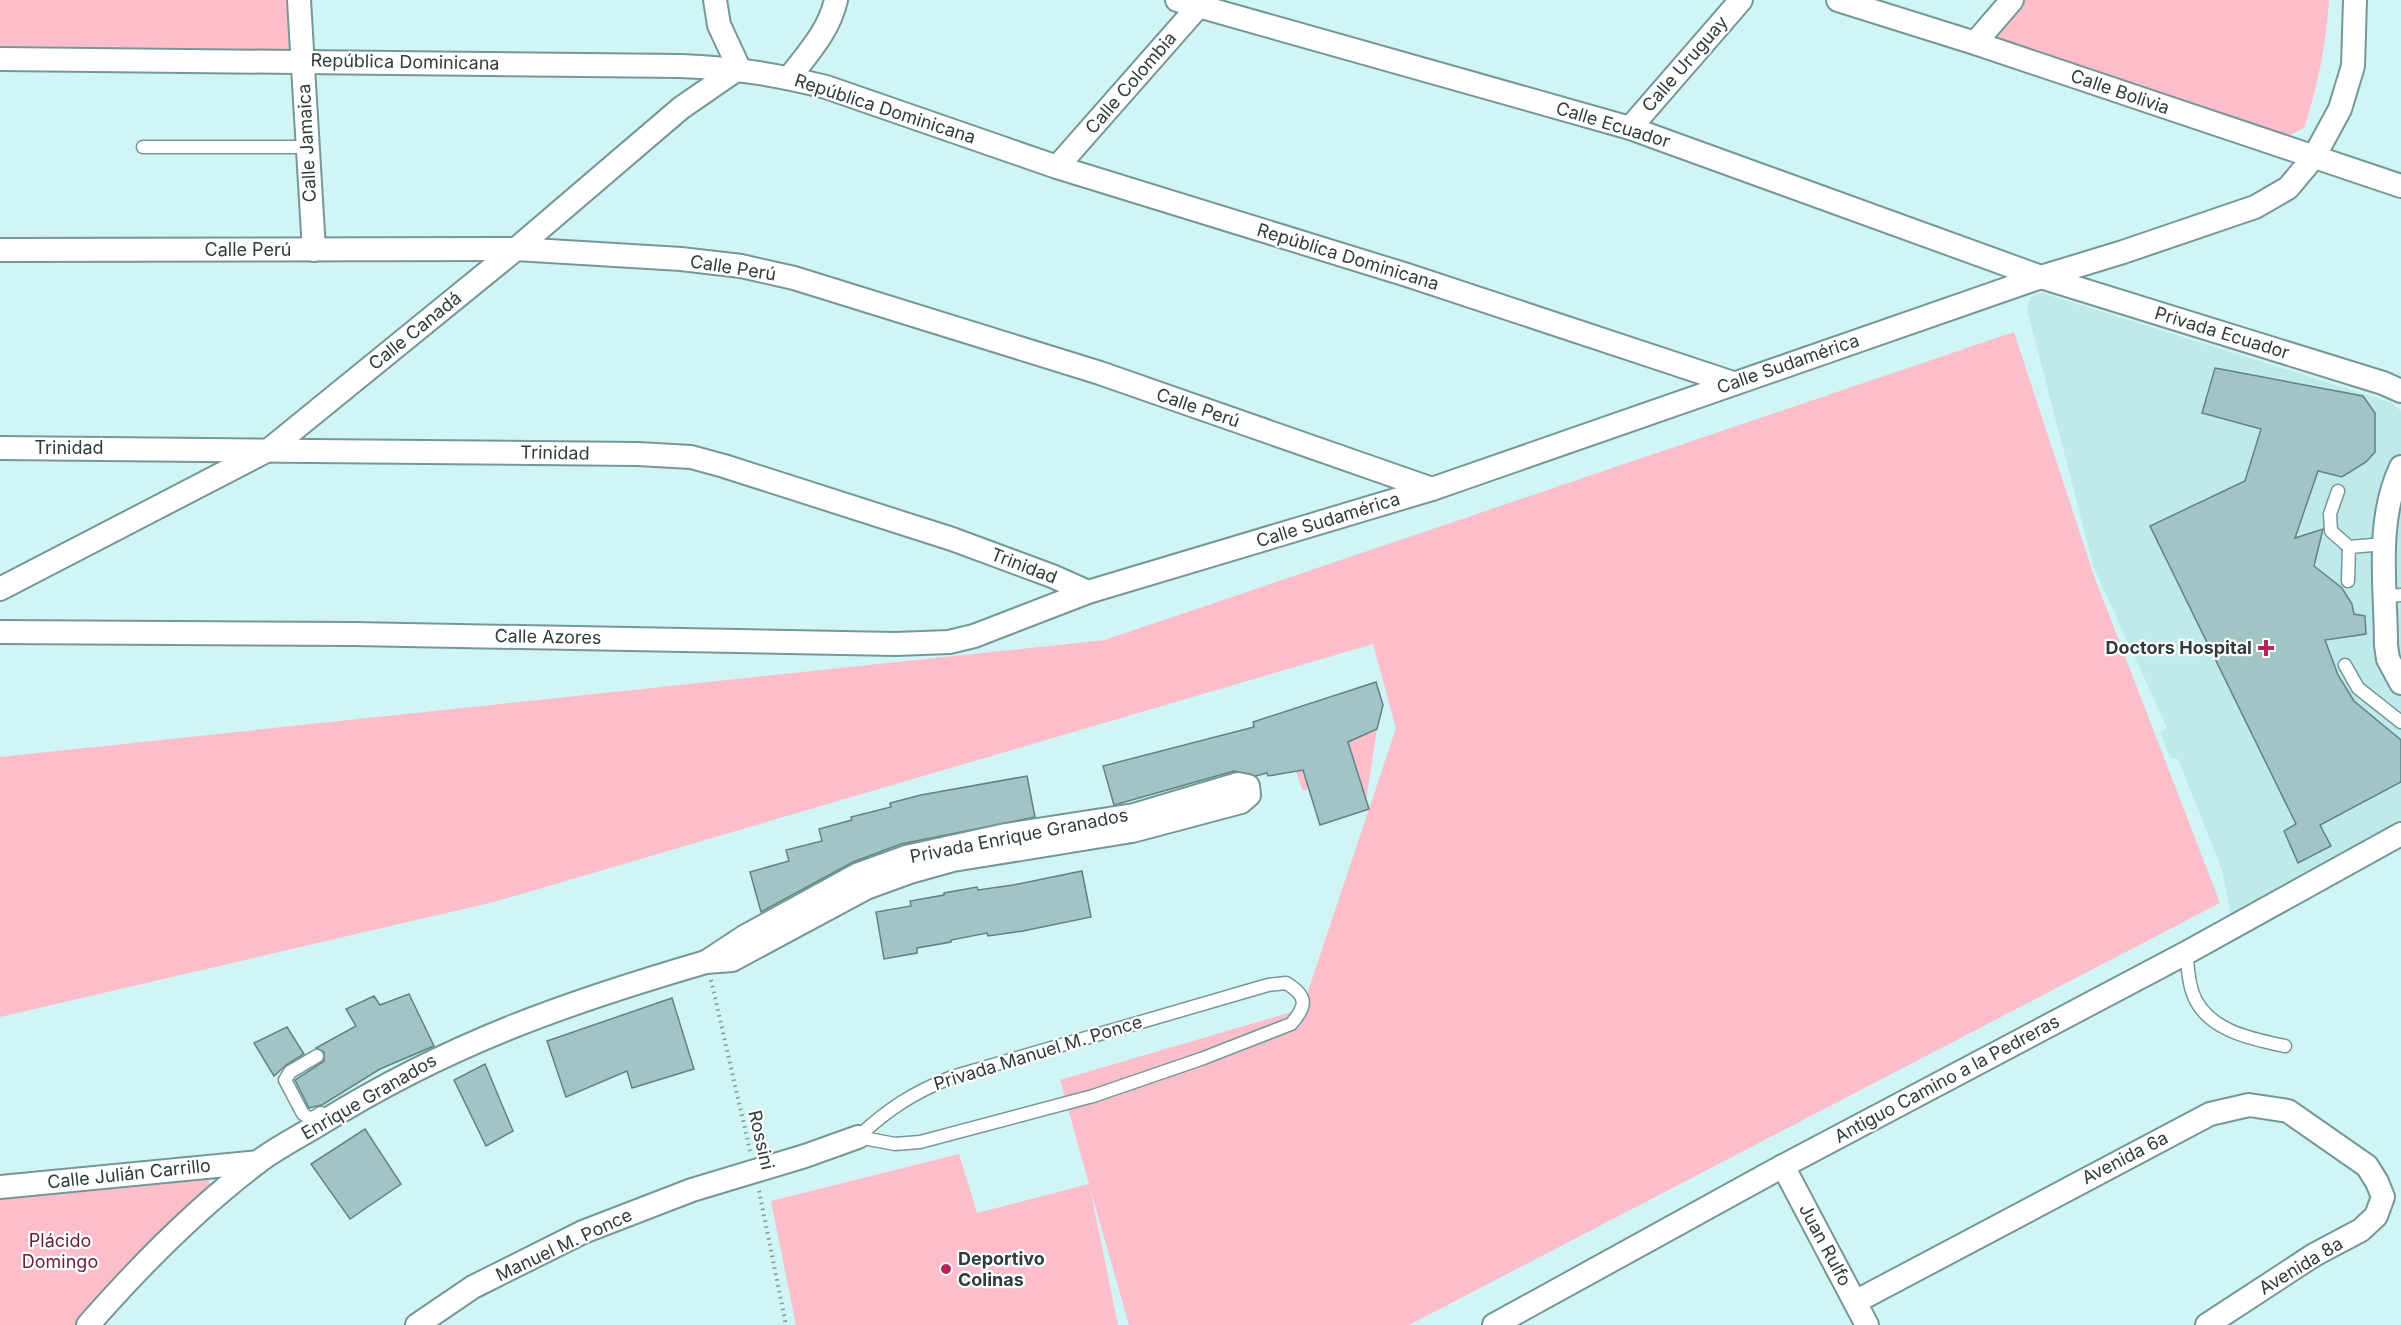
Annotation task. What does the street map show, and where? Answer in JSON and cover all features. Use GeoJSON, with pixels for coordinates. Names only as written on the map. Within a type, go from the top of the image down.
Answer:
{"type":"FeatureCollection","features":[{"type":"Feature","properties":{"kind":"street","name":"Calle Jamaica"},"geometry":{"type":"LineString","coordinates":[[299,0],[314,250]]}},
{"type":"Feature","properties":{"kind":"street"},"geometry":{"type":"LineString","coordinates":[[715,0],[718,26],[739,68]]}},
{"type":"Feature","properties":{"kind":"street"},"geometry":{"type":"LineString","coordinates":[[789,78],[822,35],[836,0]]}},
{"type":"Feature","properties":{"kind":"street","name":"Calle Uruguay"},"geometry":{"type":"LineString","coordinates":[[1630,128],[1741,0]]}},
{"type":"Feature","properties":{"kind":"street","name":"Calle Bolivia"},"geometry":{"type":"LineString","coordinates":[[1838,0],[1975,43],[2401,186]]}},
{"type":"Feature","properties":{"kind":"street"},"geometry":{"type":"LineString","coordinates":[[1975,43],[2012,0]]}},
{"type":"Feature","properties":{"kind":"street","name":"Calle Sudamérica"},"geometry":{"type":"LineString","coordinates":[[1088,592],[1432,489],[1578,440],[1733,382],[2254,207],[2288,188],[2314,157],[2340,109],[2353,66],[2355,0]]}},
{"type":"Feature","properties":{"kind":"street","name":"Calle Ecuador"},"geometry":{"type":"LineString","coordinates":[[1193,2],[1630,128],[2041,277]]}},
{"type":"Feature","properties":{"kind":"street","name":"Calle Colombia"},"geometry":{"type":"LineString","coordinates":[[1057,167],[1193,2]]}},
{"type":"Feature","properties":{"kind":"street","name":"República Dominicana"},"geometry":{"type":"LineString","coordinates":[[0,59],[739,68],[826,87],[1057,167],[1407,275],[1733,382]]}},
{"type":"Feature","properties":{"kind":"street","name":"Calle Canadá"},"geometry":{"type":"LineString","coordinates":[[0,589],[270,449],[516,249],[681,108],[739,68]]}},
{"type":"Feature","properties":{"kind":"street","name":"Calle Perú"},"geometry":{"type":"LineString","coordinates":[[0,250],[516,249],[681,259],[741,266],[794,278],[1100,373],[1432,489]]}},
{"type":"Feature","properties":{"kind":"street","name":"Privada Ecuador"},"geometry":{"type":"LineString","coordinates":[[2041,277],[2383,383],[2401,391]]}},
{"type":"Feature","properties":{"kind":"street","name":"Trinidad"},"geometry":{"type":"LineString","coordinates":[[0,448],[270,449],[638,454],[691,457],[952,538],[1088,592]]}},
{"type":"Feature","properties":{"kind":"street"},"geometry":{"type":"LineString","coordinates":[[2401,467],[2390,491],[2385,518],[2385,544],[2393,596],[2388,659],[2401,683]]}},
{"type":"Feature","properties":{"kind":"street","name":"Calle Azores"},"geometry":{"type":"LineString","coordinates":[[0,632],[949,642],[974,636],[1088,592]]}},
{"type":"Feature","properties":{"kind":"street","name":"Privada Enrique Granados"},"geometry":{"type":"LineString","coordinates":[[1238,784],[1248,786],[1250,790],[1249,795],[1241,802],[1132,831],[953,860],[909,872],[866,888],[732,960],[706,962],[744,937],[860,874],[906,856],[1006,835],[1134,815],[1238,784]]}},
{"type":"Feature","properties":{"kind":"street","name":"Antiguo Camino a la Pedreras"},"geometry":{"type":"LineString","coordinates":[[1494,1325],[1783,1166],[2186,953],[2401,834]]}},
{"type":"Feature","properties":{"kind":"street","name":"Enrique Granados"},"geometry":{"type":"LineString","coordinates":[[88,1325],[122,1285],[258,1161],[367,1095],[439,1056],[512,1025],[600,992],[706,962]]}},
{"type":"Feature","properties":{"kind":"street","name":"Avenida 6a"},"geometry":{"type":"LineString","coordinates":[[1855,1302],[2166,1136],[2210,1114],[2234,1107],[2259,1106],[2288,1111],[2367,1166],[2383,1197]]}},
{"type":"Feature","properties":{"kind":"street","name":"Privada Manuel M. Ponce"},"geometry":{"type":"LineString","coordinates":[[754,1171],[806,1156],[858,1137]]}},
{"type":"Feature","properties":{"kind":"street","name":"Calle Julián Carrillo"},"geometry":{"type":"LineString","coordinates":[[0,1186],[258,1161]]}},
{"type":"Feature","properties":{"kind":"street","name":"Juan Rulfo"},"geometry":{"type":"LineString","coordinates":[[1783,1166],[1867,1325]]}},
{"type":"Feature","properties":{"kind":"street","name":"Manuel M. Ponce"},"geometry":{"type":"LineString","coordinates":[[417,1325],[473,1287],[583,1232],[692,1190],[754,1171]]}},
{"type":"Feature","properties":{"kind":"street","name":"Avenida 8a"},"geometry":{"type":"LineString","coordinates":[[2207,1325],[2313,1255],[2361,1230],[2376,1216],[2383,1197]]}},
{"type":"Feature","properties":{"kind":"lane"},"geometry":{"type":"LineString","coordinates":[[143,147],[308,147]]}},
{"type":"Feature","properties":{"kind":"lane"},"geometry":{"type":"LineString","coordinates":[[2338,491],[2330,514],[2331,531],[2349,547],[2385,544]]}},
{"type":"Feature","properties":{"kind":"lane"},"geometry":{"type":"LineString","coordinates":[[2348,581],[2349,547]]}},
{"type":"Feature","properties":{"kind":"lane"},"geometry":{"type":"LineString","coordinates":[[2345,665],[2358,688],[2401,722]]}},
{"type":"Feature","properties":{"kind":"lane"},"geometry":{"type":"LineString","coordinates":[[2186,953],[2192,990],[2204,1011],[2222,1026],[2242,1036],[2285,1046]]}},
{"type":"Feature","properties":{"kind":"lane","name":"Privada Manuel M. Ponce"},"geometry":{"type":"LineString","coordinates":[[1286,983],[1298,990],[1304,1001],[1301,1013],[1291,1024],[1278,1030],[1094,1096],[920,1142],[895,1144],[858,1137],[884,1112],[915,1092],[952,1077],[1268,985],[1286,983]]}},
{"type":"Feature","properties":{"kind":"lane"},"geometry":{"type":"LineString","coordinates":[[317,1056],[290,1072],[285,1080],[307,1117],[315,1117],[356,1089],[360,1089],[367,1095]]}},
{"type":"Feature","properties":{"kind":"path","name":"Rossini"},"geometry":{"type":"LineString","coordinates":[[706,962],[754,1171],[786,1325]]}},
{"type":"Feature","properties":{"kind":"shaded area","name":"Doctors Hospital"},"geometry":{"type":"Polygon","coordinates":[[[2042,293],[2390,402],[2401,411],[2401,827],[2233,924],[2222,870],[2178,759],[2171,759],[2160,732],[2167,728],[2094,568],[2028,313],[2027,305],[2031,297],[2042,293]]]}},
{"type":"Feature","properties":{"kind":"green space"},"geometry":{"type":"Polygon","coordinates":[[[0,0],[291,0],[296,51],[0,46],[0,0]]]}},
{"type":"Feature","properties":{"kind":"green space"},"geometry":{"type":"Polygon","coordinates":[[[2020,0],[2329,0],[2321,65],[2304,128],[2288,136],[1993,38],[2020,0]]]}},
{"type":"Feature","properties":{"kind":"green space"},"geometry":{"type":"Polygon","coordinates":[[[2014,332],[2094,576],[2220,903],[1409,1325],[1129,1325],[1090,1188],[1118,1325],[796,1325],[771,1201],[959,1154],[977,1213],[1089,1184],[1060,1080],[1302,1009],[1396,728],[1373,644],[494,902],[0,1017],[0,757],[1105,640],[2014,332]]]}},
{"type":"Feature","properties":{"kind":"green space"},"geometry":{"type":"Polygon","coordinates":[[[1377,729],[1366,801],[1309,789],[1303,791],[1291,757],[1377,729]]]}},
{"type":"Feature","properties":{"kind":"green space","name":"Plácido Domingo"},"geometry":{"type":"Polygon","coordinates":[[[208,1179],[212,1191],[79,1325],[0,1325],[0,1196],[208,1179]]]}},
{"type":"Feature","properties":{"kind":"building"},"geometry":{"type":"Polygon","coordinates":[[[2215,368],[2363,396],[2375,413],[2375,452],[2366,462],[2342,477],[2318,471],[2295,538],[2323,529],[2314,566],[2342,588],[2352,604],[2354,614],[2365,616],[2366,634],[2325,640],[2338,675],[2354,701],[2401,740],[2401,782],[2320,825],[2331,846],[2298,863],[2284,831],[2296,824],[2150,526],[2245,481],[2261,429],[2202,413],[2215,368]]]}},
{"type":"Feature","properties":{"kind":"building"},"geometry":{"type":"Polygon","coordinates":[[[1376,682],[1383,705],[1377,729],[1348,742],[1369,809],[1320,825],[1303,770],[1268,776],[1267,773],[1256,776],[1234,771],[1114,805],[1103,766],[1254,727],[1253,722],[1376,682]]]}},
{"type":"Feature","properties":{"kind":"building"},"geometry":{"type":"Polygon","coordinates":[[[1027,776],[1035,817],[901,844],[853,862],[761,912],[750,872],[789,861],[786,850],[822,841],[819,829],[852,820],[851,817],[891,807],[890,803],[921,795],[1027,776]]]}},
{"type":"Feature","properties":{"kind":"building"},"geometry":{"type":"Polygon","coordinates":[[[1082,871],[1091,917],[1023,931],[988,936],[987,933],[951,940],[951,942],[917,948],[917,953],[884,959],[876,912],[911,906],[910,901],[944,895],[944,893],[977,887],[978,890],[1013,885],[1082,871]]]}},
{"type":"Feature","properties":{"kind":"building"},"geometry":{"type":"Polygon","coordinates":[[[409,994],[434,1046],[380,1069],[322,1105],[309,1108],[295,1080],[324,1061],[324,1052],[316,1048],[356,1026],[346,1009],[374,996],[380,1005],[409,994]]]}},
{"type":"Feature","properties":{"kind":"building"},"geometry":{"type":"Polygon","coordinates":[[[672,998],[694,1069],[632,1088],[627,1071],[566,1097],[547,1041],[672,998]]]}},
{"type":"Feature","properties":{"kind":"building"},"geometry":{"type":"Polygon","coordinates":[[[287,1027],[304,1054],[274,1076],[254,1043],[287,1027]]]}},
{"type":"Feature","properties":{"kind":"building"},"geometry":{"type":"Polygon","coordinates":[[[485,1064],[513,1131],[486,1146],[454,1080],[485,1064]]]}},
{"type":"Feature","properties":{"kind":"building"},"geometry":{"type":"Polygon","coordinates":[[[365,1129],[401,1184],[350,1219],[311,1164],[365,1129]]]}},
{"type":"Feature","properties":{"kind":"place","name":"Doctors Hospital"},"geometry":{"type":"Point","coordinates":[2266,648]}},
{"type":"Feature","properties":{"kind":"place","name":"Deportivo Colinas"},"geometry":{"type":"Point","coordinates":[946,1269]}}]}
